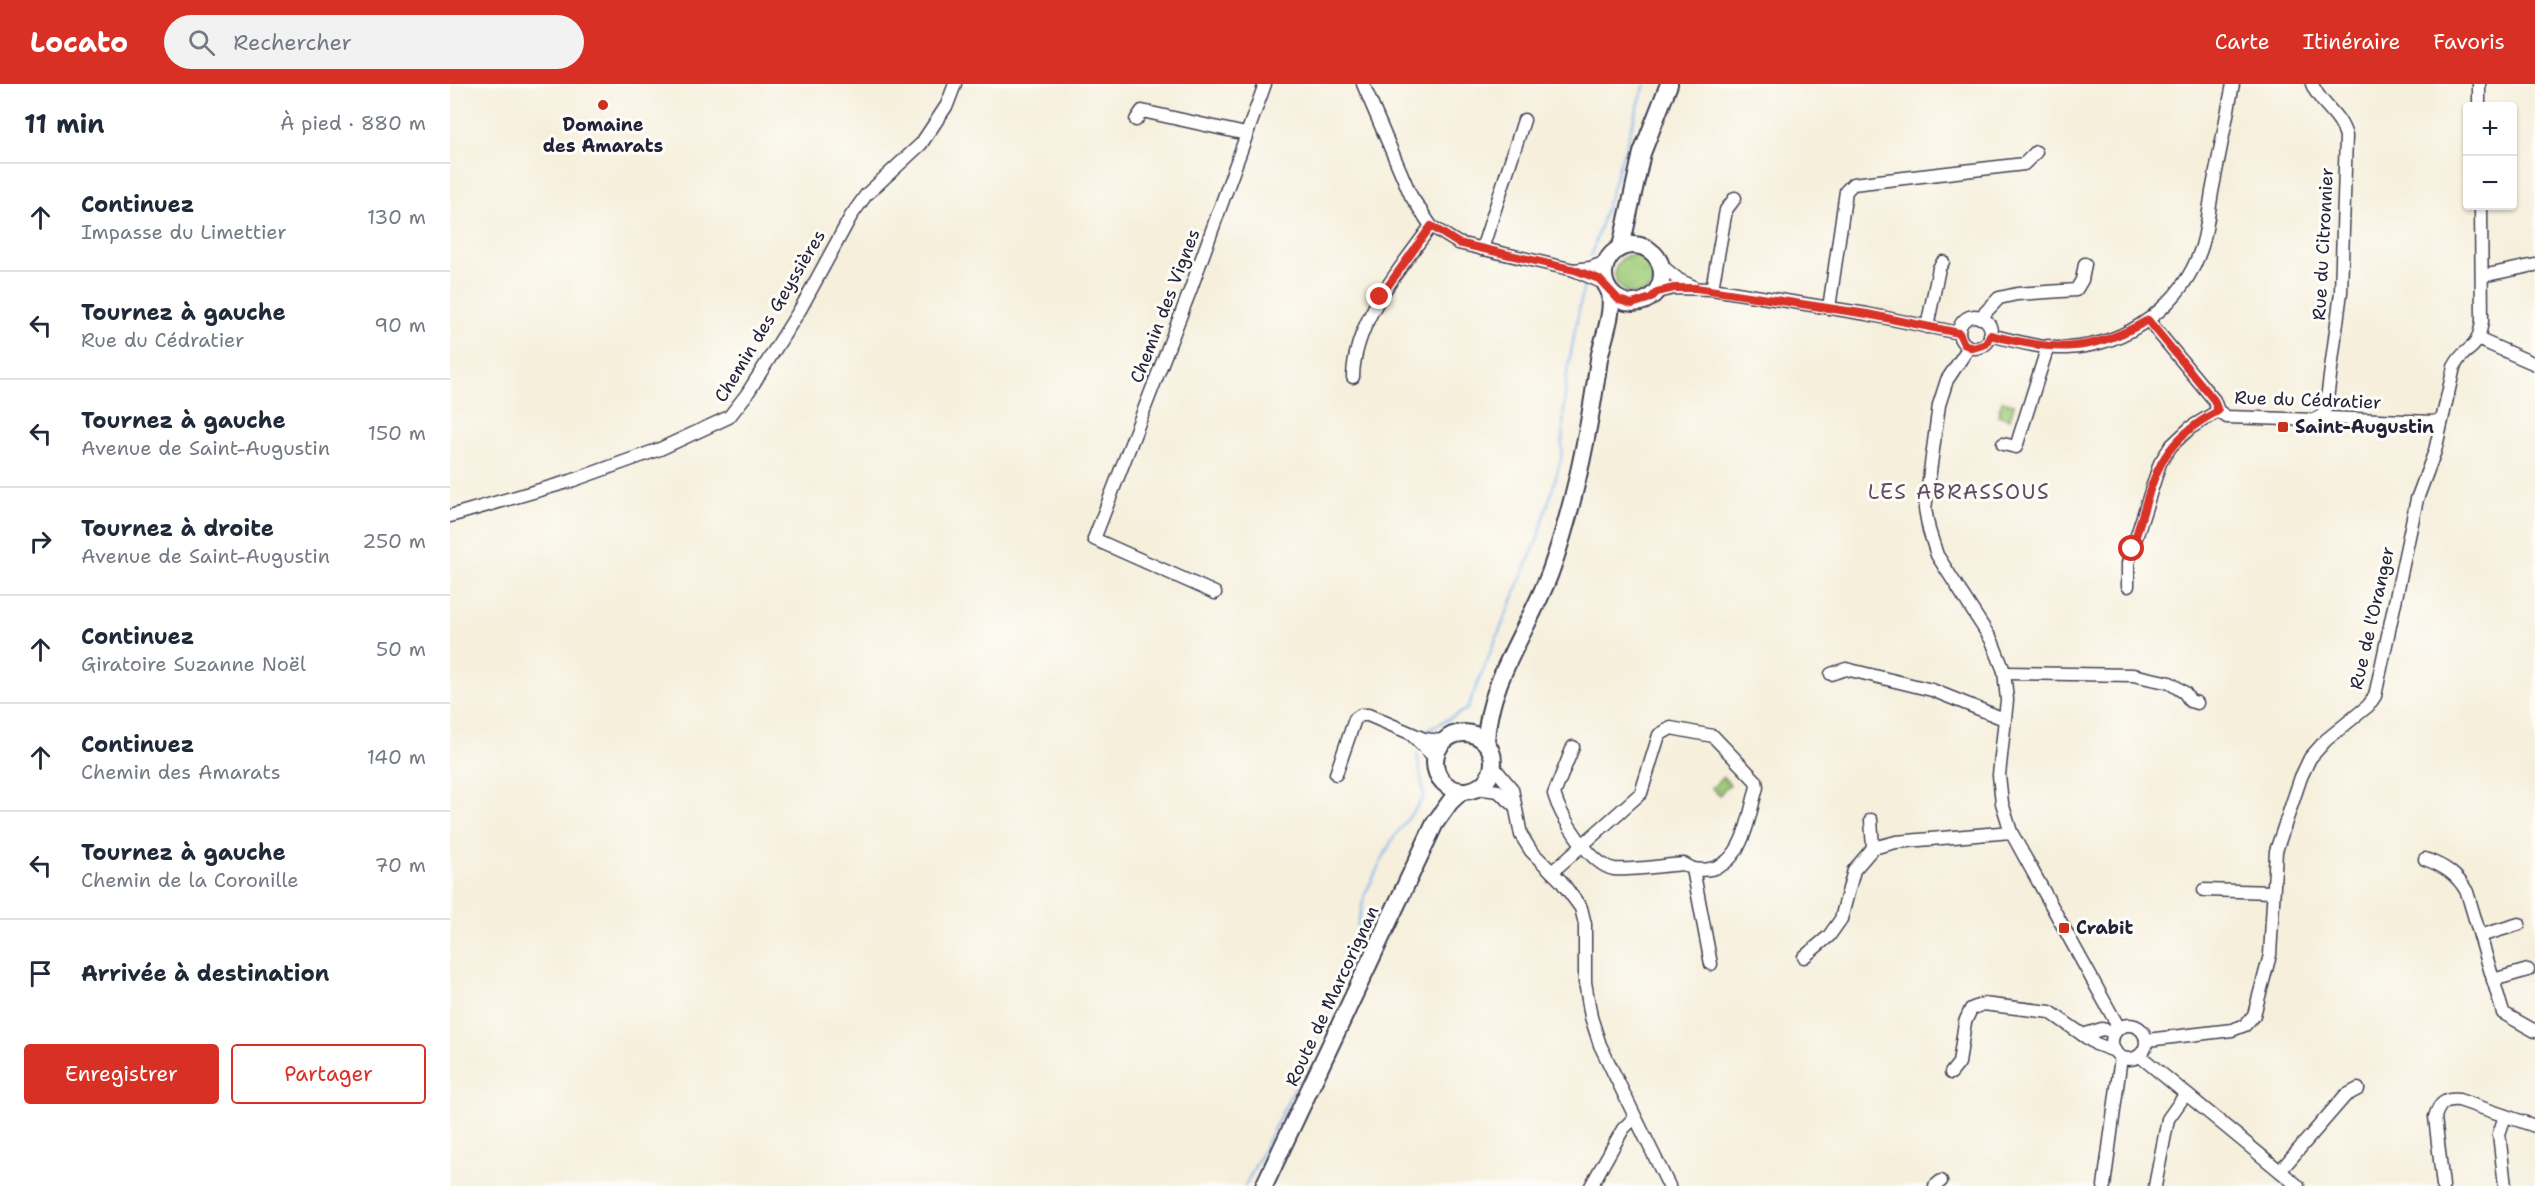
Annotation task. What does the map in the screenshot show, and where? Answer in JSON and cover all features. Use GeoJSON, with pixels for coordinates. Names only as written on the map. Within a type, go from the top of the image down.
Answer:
{"type":"FeatureCollection","features":[{"type":"Feature","properties":{"kind":"main road"},"geometry":{"type":"LineString","coordinates":[[1460,732],[1470,732],[1486,742],[1491,749],[1493,766],[1488,779],[1469,790],[1444,784],[1438,776],[1434,757],[1442,741],[1473,723],[1492,700],[1549,575],[1570,513],[1591,416],[1602,338],[1611,308],[1604,272],[1606,262],[1620,247],[1642,153],[1669,84]]}},
{"type":"Feature","properties":{"kind":"main road"},"geometry":{"type":"LineString","coordinates":[[1636,185],[1638,230],[1645,247]]}},
{"type":"Feature","properties":{"kind":"main road"},"geometry":{"type":"LineString","coordinates":[[1599,363],[1616,323],[1632,304],[1651,298],[1657,292],[1662,279],[1663,267],[1652,251],[1633,244],[1620,247]]}},
{"type":"Feature","properties":{"kind":"main road"},"geometry":{"type":"LineString","coordinates":[[1608,288],[1619,300],[1632,304]]}},
{"type":"Feature","properties":{"kind":"main road"},"geometry":{"type":"LineString","coordinates":[[1486,742],[1492,700]]}},
{"type":"Feature","properties":{"kind":"main road","name":"Route de Marcorignan"},"geometry":{"type":"LineString","coordinates":[[1435,823],[1440,798],[1438,776]]}},
{"type":"Feature","properties":{"kind":"main road","name":"Route de Marcorignan"},"geometry":{"type":"LineString","coordinates":[[1264,1186],[1435,823],[1450,802],[1469,790]]}},
{"type":"Feature","properties":{"kind":"street","name":"Chemin des Geyssières"},"geometry":{"type":"LineString","coordinates":[[450,516],[571,481],[660,450],[729,417],[747,394],[801,308],[851,216],[873,188],[921,144],[947,105],[955,84]]}},
{"type":"Feature","properties":{"kind":"street","name":"Chemin des Vignes"},"geometry":{"type":"LineString","coordinates":[[1215,593],[1094,539],[1190,291],[1265,84]]}},
{"type":"Feature","properties":{"kind":"street"},"geometry":{"type":"LineString","coordinates":[[1990,335],[2065,348],[2089,345],[2113,338],[2148,320],[2174,297],[2192,271],[2202,245],[2233,84]]}},
{"type":"Feature","properties":{"kind":"street","name":"Rue du Citronnier"},"geometry":{"type":"LineString","coordinates":[[2312,84],[2316,93],[2343,123],[2346,136],[2341,292],[2326,407],[2323,415]]}},
{"type":"Feature","properties":{"kind":"street"},"geometry":{"type":"LineString","coordinates":[[2479,84],[2479,102]]}},
{"type":"Feature","properties":{"kind":"street"},"geometry":{"type":"LineString","coordinates":[[1368,86],[1411,196],[1431,226],[1458,243],[1575,270],[1608,288]]}},
{"type":"Feature","properties":{"kind":"street"},"geometry":{"type":"LineString","coordinates":[[1136,120],[1142,111],[1246,134]]}},
{"type":"Feature","properties":{"kind":"street"},"geometry":{"type":"LineString","coordinates":[[1482,249],[1524,120]]}},
{"type":"Feature","properties":{"kind":"street"},"geometry":{"type":"LineString","coordinates":[[1829,308],[1846,191],[1853,184],[2024,164],[2036,152]]}},
{"type":"Feature","properties":{"kind":"street"},"geometry":{"type":"LineString","coordinates":[[1712,289],[1726,210],[1735,198]]}},
{"type":"Feature","properties":{"kind":"street"},"geometry":{"type":"LineString","coordinates":[[2481,210],[2482,321],[2480,340],[2535,364]]}},
{"type":"Feature","properties":{"kind":"street"},"geometry":{"type":"LineString","coordinates":[[1353,377],[1353,359],[1378,299],[1431,226]]}},
{"type":"Feature","properties":{"kind":"street"},"geometry":{"type":"LineString","coordinates":[[1575,270],[1590,268],[1606,262]]}},
{"type":"Feature","properties":{"kind":"street"},"geometry":{"type":"LineString","coordinates":[[1927,327],[1939,268],[1943,262]]}},
{"type":"Feature","properties":{"kind":"street"},"geometry":{"type":"LineString","coordinates":[[1959,333],[1966,320],[1980,318],[1999,298],[2017,294],[2076,290],[2082,280],[2085,264]]}},
{"type":"Feature","properties":{"kind":"street"},"geometry":{"type":"LineString","coordinates":[[2482,276],[2535,265]]}},
{"type":"Feature","properties":{"kind":"street"},"geometry":{"type":"LineString","coordinates":[[1663,267],[1679,280],[1696,288]]}},
{"type":"Feature","properties":{"kind":"street"},"geometry":{"type":"LineString","coordinates":[[1657,292],[1674,288],[1712,289],[1829,308],[1959,333]]}},
{"type":"Feature","properties":{"kind":"street"},"geometry":{"type":"LineString","coordinates":[[1959,333],[1964,344],[1969,347],[1982,346],[1990,335],[1990,327],[1980,318]]}},
{"type":"Feature","properties":{"kind":"street","name":"Rue du Cédratier"},"geometry":{"type":"LineString","coordinates":[[2148,320],[2214,400],[2218,411],[2227,417],[2314,420],[2323,415],[2327,418],[2432,422],[2442,420]]}},
{"type":"Feature","properties":{"kind":"street","name":"Rue de l'Oranger"},"geometry":{"type":"LineString","coordinates":[[2147,1040],[2232,1030],[2245,1025],[2254,1015],[2270,955],[2276,851],[2288,811],[2310,758],[2326,740],[2368,706],[2375,696],[2417,499],[2435,451],[2454,367],[2459,357],[2472,349],[2480,340]]}},
{"type":"Feature","properties":{"kind":"street"},"geometry":{"type":"LineString","coordinates":[[2003,444],[2016,447],[2048,345]]}},
{"type":"Feature","properties":{"kind":"street"},"geometry":{"type":"LineString","coordinates":[[1969,347],[1947,380],[1939,405],[1925,509],[1929,530],[1937,555],[1992,641],[2004,673],[2007,700],[1999,775],[2002,803],[2011,832],[2117,1030]]}},
{"type":"Feature","properties":{"kind":"street"},"geometry":{"type":"LineString","coordinates":[[2127,586],[2128,563],[2160,463],[2171,446],[2190,428],[2218,411]]}},
{"type":"Feature","properties":{"kind":"street"},"geometry":{"type":"LineString","coordinates":[[1831,674],[1846,669],[1932,690],[2004,720]]}},
{"type":"Feature","properties":{"kind":"street"},"geometry":{"type":"LineString","coordinates":[[2004,673],[2133,675],[2170,683],[2185,693],[2190,701],[2197,703]]}},
{"type":"Feature","properties":{"kind":"street"},"geometry":{"type":"LineString","coordinates":[[1336,774],[1355,719],[1361,715],[1368,715],[1424,739],[1442,741]]}},
{"type":"Feature","properties":{"kind":"street"},"geometry":{"type":"LineString","coordinates":[[1552,872],[1582,844],[1641,793],[1659,735],[1671,728],[1703,732],[1713,736],[1753,775],[1757,788],[1742,841],[1733,856],[1716,867],[1703,871],[1684,864],[1614,869],[1601,862],[1582,844],[1558,808],[1554,794],[1556,784],[1573,747]]}},
{"type":"Feature","properties":{"kind":"street"},"geometry":{"type":"LineString","coordinates":[[1411,734],[1434,757]]}},
{"type":"Feature","properties":{"kind":"street"},"geometry":{"type":"LineString","coordinates":[[1493,766],[1512,789],[1521,836],[1531,851],[1574,897],[1581,908],[1585,924],[1585,982],[1591,1017],[1600,1045],[1669,1186]]}},
{"type":"Feature","properties":{"kind":"street"},"geometry":{"type":"LineString","coordinates":[[1469,790],[1498,790],[1514,805]]}},
{"type":"Feature","properties":{"kind":"street"},"geometry":{"type":"LineString","coordinates":[[1871,820],[1874,848]]}},
{"type":"Feature","properties":{"kind":"street"},"geometry":{"type":"LineString","coordinates":[[1804,957],[1829,936],[1841,919],[1854,870],[1874,848],[1896,842],[2011,832]]}},
{"type":"Feature","properties":{"kind":"street"},"geometry":{"type":"LineString","coordinates":[[2425,859],[2446,867],[2461,881],[2467,892],[2503,1013],[2535,1031]]}},
{"type":"Feature","properties":{"kind":"street"},"geometry":{"type":"LineString","coordinates":[[1693,869],[1711,964]]}},
{"type":"Feature","properties":{"kind":"street"},"geometry":{"type":"LineString","coordinates":[[2204,890],[2273,892]]}},
{"type":"Feature","properties":{"kind":"street"},"geometry":{"type":"LineString","coordinates":[[2480,936],[2519,924]]}},
{"type":"Feature","properties":{"kind":"street"},"geometry":{"type":"LineString","coordinates":[[2493,980],[2528,970]]}},
{"type":"Feature","properties":{"kind":"street"},"geometry":{"type":"LineString","coordinates":[[1951,1073],[1959,1063],[1965,1022],[1971,1010],[1983,1004],[2050,1012],[2096,1044],[2118,1054],[2134,1059],[2144,1052],[2147,1040],[2137,1026],[2125,1025],[2117,1030],[2112,1038],[2118,1054],[2104,1186]]}},
{"type":"Feature","properties":{"kind":"street"},"geometry":{"type":"LineString","coordinates":[[2084,1035],[2103,1029],[2117,1030]]}},
{"type":"Feature","properties":{"kind":"street"},"geometry":{"type":"LineString","coordinates":[[2140,1056],[2298,1186]]}},
{"type":"Feature","properties":{"kind":"street"},"geometry":{"type":"LineString","coordinates":[[2280,1171],[2345,1095],[2358,1089]]}},
{"type":"Feature","properties":{"kind":"street"},"geometry":{"type":"LineString","coordinates":[[2155,1186],[2168,1119],[2186,1095]]}},
{"type":"Feature","properties":{"kind":"street"},"geometry":{"type":"LineString","coordinates":[[2443,1186],[2435,1117],[2438,1106],[2450,1099],[2459,1100],[2535,1126]]}},
{"type":"Feature","properties":{"kind":"street"},"geometry":{"type":"LineString","coordinates":[[2505,1116],[2499,1134],[2505,1186]]}},
{"type":"Feature","properties":{"kind":"street"},"geometry":{"type":"LineString","coordinates":[[1591,1186],[1623,1129],[1634,1118]]}},
{"type":"Feature","properties":{"kind":"green space"},"geometry":{"type":"Polygon","coordinates":[[[1635,254],[1643,255],[1649,260],[1654,266],[1654,282],[1649,288],[1643,293],[1635,294],[1627,293],[1621,288],[1616,282],[1615,274],[1616,266],[1621,260],[1627,255],[1635,254]]]}},
{"type":"Feature","properties":{"kind":"green space"},"geometry":{"type":"Polygon","coordinates":[[[2002,401],[2014,404],[2010,419],[1998,415],[2002,401]]]}},
{"type":"Feature","properties":{"kind":"green space"},"geometry":{"type":"Polygon","coordinates":[[[1723,777],[1730,784],[1719,795],[1712,788],[1723,777]]]}},
{"type":"Feature","properties":{"kind":"waterway"},"geometry":{"type":"LineString","coordinates":[[1591,256],[1645,84]]}},
{"type":"Feature","properties":{"kind":"waterway"},"geometry":{"type":"LineString","coordinates":[[1426,731],[1467,709],[1538,538],[1561,460],[1566,378],[1584,284]]}},
{"type":"Feature","properties":{"kind":"waterway"},"geometry":{"type":"LineString","coordinates":[[1245,1186],[1312,1053],[1348,965],[1365,894],[1392,840],[1424,797],[1417,753]]}},
{"type":"Feature","properties":{"kind":"place","name":"Domaine des Amarats"},"geometry":{"type":"Point","coordinates":[603,105]}},
{"type":"Feature","properties":{"kind":"place","name":"Saint-Augustin"},"geometry":{"type":"Point","coordinates":[2283,427]}},
{"type":"Feature","properties":{"kind":"place","name":"Crabit"},"geometry":{"type":"Point","coordinates":[2064,928]}},
{"type":"Feature","properties":{"kind":"district","name":"LES ABRASSOUS"},"geometry":{"type":"Point","coordinates":[1959,492]}},
{"type":"Feature","properties":{"kind":"route"},"geometry":{"type":"LineString","coordinates":[[1380,297],[1431,226],[1458,243],[1575,270],[1599,279],[1619,300],[1632,304],[1651,298],[1657,292],[1674,288],[1712,289],[1867,314],[1959,333],[1964,344],[1973,348],[1986,344],[1990,335],[2065,348],[2089,345],[2113,338],[2148,320],[2214,400],[2218,411],[2190,428],[2171,446],[2160,463],[2132,549]]}}]}
